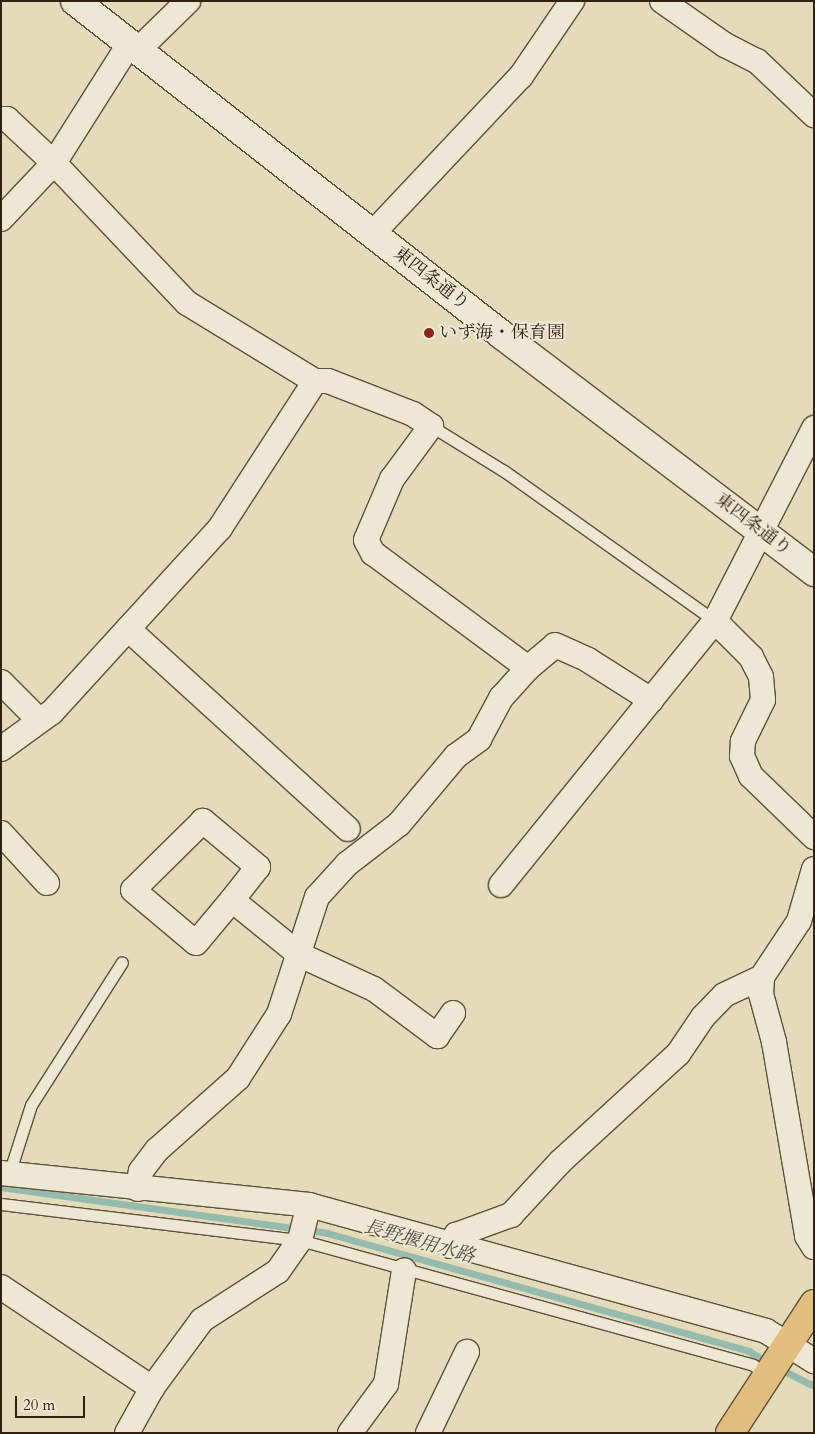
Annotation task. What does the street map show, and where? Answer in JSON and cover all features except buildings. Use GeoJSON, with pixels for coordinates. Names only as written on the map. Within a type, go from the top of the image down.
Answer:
{"type":"FeatureCollection","features":[{"type":"Feature","properties":{"kind":"main road"},"geometry":{"type":"LineString","coordinates":[[730,1433],[814,1304]]}},
{"type":"Feature","properties":{"kind":"street","name":"東四条通り"},"geometry":{"type":"LineString","coordinates":[[75,1],[814,572]]}},
{"type":"Feature","properties":{"kind":"street"},"geometry":{"type":"LineString","coordinates":[[1,219],[54,163],[135,46],[188,1]]}},
{"type":"Feature","properties":{"kind":"street"},"geometry":{"type":"LineString","coordinates":[[373,233],[521,76],[572,1]]}},
{"type":"Feature","properties":{"kind":"street"},"geometry":{"type":"LineString","coordinates":[[662,1],[725,45],[757,61],[814,115]]}},
{"type":"Feature","properties":{"kind":"street"},"geometry":{"type":"LineString","coordinates":[[1,119],[7,119],[54,163],[187,303],[315,381],[336,384],[413,414],[431,426],[392,479],[366,540],[373,553],[528,668]]}},
{"type":"Feature","properties":{"kind":"street"},"geometry":{"type":"LineString","coordinates":[[1,749],[52,712],[220,528],[315,381]]}},
{"type":"Feature","properties":{"kind":"street"},"geometry":{"type":"LineString","coordinates":[[501,885],[715,621],[814,428]]}},
{"type":"Feature","properties":{"kind":"street"},"geometry":{"type":"LineString","coordinates":[[715,621],[751,657],[761,677],[762,700],[743,741],[742,756],[751,776],[814,837]]}},
{"type":"Feature","properties":{"kind":"street"},"geometry":{"type":"LineString","coordinates":[[128,629],[348,830]]}},
{"type":"Feature","properties":{"kind":"street"},"geometry":{"type":"LineString","coordinates":[[138,1189],[141,1171],[157,1150],[238,1078],[279,1014],[300,955],[317,897],[347,864],[400,824],[456,756],[479,739],[501,698],[528,668],[555,645],[588,660],[651,700]]}},
{"type":"Feature","properties":{"kind":"street"},"geometry":{"type":"LineString","coordinates":[[1,682],[39,720]]}},
{"type":"Feature","properties":{"kind":"street"},"geometry":{"type":"LineString","coordinates":[[203,821],[258,867],[232,900],[196,944],[133,890],[203,821]]}},
{"type":"Feature","properties":{"kind":"street"},"geometry":{"type":"LineString","coordinates":[[1,833],[47,883]]}},
{"type":"Feature","properties":{"kind":"street"},"geometry":{"type":"LineString","coordinates":[[814,869],[799,921],[762,977],[761,994],[774,1042],[807,1236],[814,1247]]}},
{"type":"Feature","properties":{"kind":"street"},"geometry":{"type":"LineString","coordinates":[[232,900],[300,955],[374,989],[437,1036],[453,1013]]}},
{"type":"Feature","properties":{"kind":"street"},"geometry":{"type":"LineString","coordinates":[[450,1246],[456,1235],[511,1215],[560,1162],[678,1054],[703,1017],[724,995],[762,977]]}},
{"type":"Feature","properties":{"kind":"street"},"geometry":{"type":"LineString","coordinates":[[5,1174],[138,1189],[303,1225],[450,1246],[766,1331],[785,1347],[814,1361]]}},
{"type":"Feature","properties":{"kind":"street"},"geometry":{"type":"LineString","coordinates":[[127,1433],[152,1388],[202,1320],[278,1271],[303,1225]]}},
{"type":"Feature","properties":{"kind":"street"},"geometry":{"type":"LineString","coordinates":[[350,1433],[386,1384],[404,1270]]}},
{"type":"Feature","properties":{"kind":"street"},"geometry":{"type":"LineString","coordinates":[[1,1287],[152,1388]]}},
{"type":"Feature","properties":{"kind":"street"},"geometry":{"type":"LineString","coordinates":[[428,1433],[467,1352]]}},
{"type":"Feature","properties":{"kind":"lane"},"geometry":{"type":"LineString","coordinates":[[431,426],[504,471],[715,621]]}},
{"type":"Feature","properties":{"kind":"lane"},"geometry":{"type":"LineString","coordinates":[[5,1174],[31,1105],[122,962]]}},
{"type":"Feature","properties":{"kind":"lane"},"geometry":{"type":"LineString","coordinates":[[1,1204],[303,1225],[404,1270],[753,1365],[769,1374]]}},
{"type":"Feature","properties":{"kind":"waterway","name":"長野堰用水路"},"geometry":{"type":"LineString","coordinates":[[1,1187],[327,1233],[749,1351],[768,1363]]}},
{"type":"Feature","properties":{"kind":"waterway","name":"長野堰用水路"},"geometry":{"type":"LineString","coordinates":[[778,1368],[814,1386]]}},
{"type":"Feature","properties":{"kind":"place","name":"いず海・保育園"},"geometry":{"type":"Point","coordinates":[429,333]}}]}
